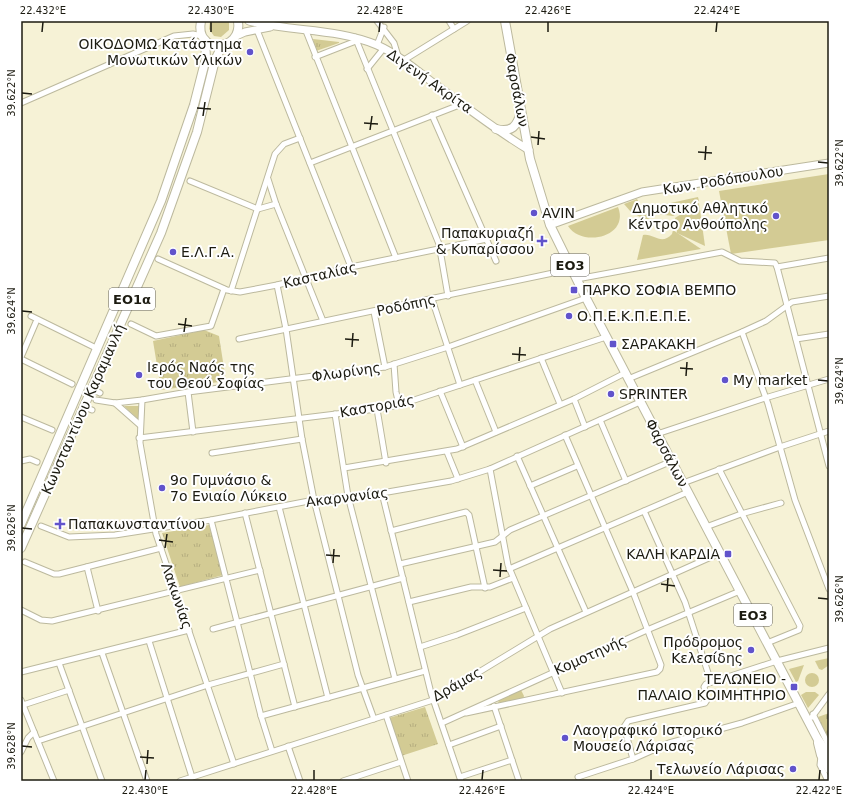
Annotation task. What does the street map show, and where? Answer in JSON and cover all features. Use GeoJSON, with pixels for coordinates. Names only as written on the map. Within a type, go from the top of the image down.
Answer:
{"type":"FeatureCollection","features":[{"type":"Feature","properties":{"kind":"main road","name":"ΕΟ1α"},"geometry":{"type":"LineString","coordinates":[[201,21],[203,38]]}},
{"type":"Feature","properties":{"kind":"main road"},"geometry":{"type":"LineString","coordinates":[[236,36],[238,31],[238,21]]}},
{"type":"Feature","properties":{"kind":"main road","name":"Διγενή Ακρίτα"},"geometry":{"type":"LineString","coordinates":[[249,21],[355,39],[380,47],[401,58],[496,129],[529,150]]}},
{"type":"Feature","properties":{"kind":"main road","name":"Φαρσάλων"},"geometry":{"type":"LineString","coordinates":[[505,21],[529,150],[540,195],[550,225],[640,402],[817,738],[827,752]]}},
{"type":"Feature","properties":{"kind":"main road","name":"Διγενή Ακρίτα"},"geometry":{"type":"LineString","coordinates":[[236,36],[245,32],[274,26]]}},
{"type":"Feature","properties":{"kind":"main road","name":"ΕΟ1α"},"geometry":{"type":"LineString","coordinates":[[225,44],[236,36]]}},
{"type":"Feature","properties":{"kind":"main road"},"geometry":{"type":"LineString","coordinates":[[203,38],[212,45],[225,44]]}},
{"type":"Feature","properties":{"kind":"main road","name":"Κωνσταντίνου Καραμανλή"},"geometry":{"type":"LineString","coordinates":[[21,524],[148,235],[171,175],[206,58],[203,38]]}},
{"type":"Feature","properties":{"kind":"main road","name":"Κωνσταντίνου Καραμανλή"},"geometry":{"type":"LineString","coordinates":[[21,548],[88,409],[92,389],[164,226],[197,132],[215,60],[225,44]]}},
{"type":"Feature","properties":{"kind":"main road"},"geometry":{"type":"LineString","coordinates":[[496,129],[508,131],[514,128],[522,111]]}},
{"type":"Feature","properties":{"kind":"main road","name":"Κων. Ροδόπουλου"},"geometry":{"type":"LineString","coordinates":[[550,225],[642,192],[829,163]]}},
{"type":"Feature","properties":{"kind":"main road","name":"ΕΟ3"},"geometry":{"type":"LineString","coordinates":[[827,752],[829,770]]}},
{"type":"Feature","properties":{"kind":"street"},"geometry":{"type":"LineString","coordinates":[[185,35],[196,29],[201,21]]}},
{"type":"Feature","properties":{"kind":"street"},"geometry":{"type":"LineString","coordinates":[[378,21],[384,27],[394,43],[401,58],[467,21]]}},
{"type":"Feature","properties":{"kind":"street"},"geometry":{"type":"LineString","coordinates":[[449,21],[454,29]]}},
{"type":"Feature","properties":{"kind":"street"},"geometry":{"type":"LineString","coordinates":[[367,69],[380,47],[384,27]]}},
{"type":"Feature","properties":{"kind":"street"},"geometry":{"type":"LineString","coordinates":[[257,30],[351,267]]}},
{"type":"Feature","properties":{"kind":"street"},"geometry":{"type":"LineString","coordinates":[[306,31],[396,258]]}},
{"type":"Feature","properties":{"kind":"street"},"geometry":{"type":"LineString","coordinates":[[21,103],[174,36],[193,34],[203,38]]}},
{"type":"Feature","properties":{"kind":"street"},"geometry":{"type":"LineString","coordinates":[[315,56],[355,39],[440,249],[448,296]]}},
{"type":"Feature","properties":{"kind":"street"},"geometry":{"type":"LineString","coordinates":[[310,163],[462,104]]}},
{"type":"Feature","properties":{"kind":"street"},"geometry":{"type":"LineString","coordinates":[[432,115],[496,261]]}},
{"type":"Feature","properties":{"kind":"street"},"geometry":{"type":"LineString","coordinates":[[231,291],[277,150],[284,144],[300,138]]}},
{"type":"Feature","properties":{"kind":"street"},"geometry":{"type":"LineString","coordinates":[[268,179],[276,204],[323,321]]}},
{"type":"Feature","properties":{"kind":"street"},"geometry":{"type":"LineString","coordinates":[[190,181],[258,210],[276,204]]}},
{"type":"Feature","properties":{"kind":"street","name":"Κασταλίας"},"geometry":{"type":"LineString","coordinates":[[158,259],[224,289],[240,292],[487,239]]}},
{"type":"Feature","properties":{"kind":"street"},"geometry":{"type":"LineString","coordinates":[[577,279],[722,252],[740,261],[771,262],[777,267],[829,466]]}},
{"type":"Feature","properties":{"kind":"street"},"geometry":{"type":"LineString","coordinates":[[777,267],[829,258]]}},
{"type":"Feature","properties":{"kind":"street","name":"Ροδόπης"},"geometry":{"type":"LineString","coordinates":[[239,339],[374,312],[572,269]]}},
{"type":"Feature","properties":{"kind":"street"},"geometry":{"type":"LineString","coordinates":[[276,285],[286,329],[302,439],[314,500],[362,688],[374,719]]}},
{"type":"Feature","properties":{"kind":"street"},"geometry":{"type":"LineString","coordinates":[[131,324],[156,336],[211,326],[224,289]]}},
{"type":"Feature","properties":{"kind":"street"},"geometry":{"type":"LineString","coordinates":[[344,468],[386,463],[447,452],[463,447],[627,376],[742,332],[766,320],[792,302],[829,296]]}},
{"type":"Feature","properties":{"kind":"street","name":"Φλωρίνης"},"geometry":{"type":"LineString","coordinates":[[96,400],[115,403],[142,400],[188,392],[385,367],[448,347],[586,298]]}},
{"type":"Feature","properties":{"kind":"street"},"geometry":{"type":"LineString","coordinates":[[432,299],[460,385]]}},
{"type":"Feature","properties":{"kind":"street"},"geometry":{"type":"LineString","coordinates":[[374,312],[385,367]]}},
{"type":"Feature","properties":{"kind":"street"},"geometry":{"type":"LineString","coordinates":[[31,316],[98,349]]}},
{"type":"Feature","properties":{"kind":"street"},"geometry":{"type":"LineString","coordinates":[[36,322],[21,358],[72,384]]}},
{"type":"Feature","properties":{"kind":"street"},"geometry":{"type":"LineString","coordinates":[[742,332],[765,398],[795,500],[829,588]]}},
{"type":"Feature","properties":{"kind":"street"},"geometry":{"type":"LineString","coordinates":[[796,339],[829,334]]}},
{"type":"Feature","properties":{"kind":"street","name":"Καστοριάς"},"geometry":{"type":"LineString","coordinates":[[139,438],[399,405],[606,337]]}},
{"type":"Feature","properties":{"kind":"street"},"geometry":{"type":"LineString","coordinates":[[541,358],[560,404]]}},
{"type":"Feature","properties":{"kind":"street"},"geometry":{"type":"LineString","coordinates":[[394,364],[396,392],[399,405]]}},
{"type":"Feature","properties":{"kind":"street"},"geometry":{"type":"LineString","coordinates":[[657,434],[765,398],[829,379]]}},
{"type":"Feature","properties":{"kind":"street"},"geometry":{"type":"LineString","coordinates":[[475,380],[496,432]]}},
{"type":"Feature","properties":{"kind":"street"},"geometry":{"type":"LineString","coordinates":[[92,389],[100,393]]}},
{"type":"Feature","properties":{"kind":"street"},"geometry":{"type":"LineString","coordinates":[[440,391],[463,447]]}},
{"type":"Feature","properties":{"kind":"street"},"geometry":{"type":"LineString","coordinates":[[188,392],[193,432]]}},
{"type":"Feature","properties":{"kind":"street"},"geometry":{"type":"LineString","coordinates":[[574,399],[585,427]]}},
{"type":"Feature","properties":{"kind":"street","name":"Λακωνίας"},"geometry":{"type":"LineString","coordinates":[[142,400],[139,438],[155,528],[234,764]]}},
{"type":"Feature","properties":{"kind":"street","name":"Ακαρνανίας"},"geometry":{"type":"LineString","coordinates":[[41,526],[58,534],[75,538],[115,535],[211,520],[314,500],[382,493],[458,479],[490,469],[640,402]]}},
{"type":"Feature","properties":{"kind":"street"},"geometry":{"type":"LineString","coordinates":[[115,403],[140,425]]}},
{"type":"Feature","properties":{"kind":"street"},"geometry":{"type":"LineString","coordinates":[[376,409],[386,463]]}},
{"type":"Feature","properties":{"kind":"street"},"geometry":{"type":"LineString","coordinates":[[335,414],[348,496],[395,679]]}},
{"type":"Feature","properties":{"kind":"street"},"geometry":{"type":"LineString","coordinates":[[21,416],[52,430]]}},
{"type":"Feature","properties":{"kind":"street"},"geometry":{"type":"LineString","coordinates":[[600,420],[626,481]]}},
{"type":"Feature","properties":{"kind":"street"},"geometry":{"type":"LineString","coordinates":[[683,483],[780,447],[829,431]]}},
{"type":"Feature","properties":{"kind":"street"},"geometry":{"type":"LineString","coordinates":[[466,713],[657,672],[660,669],[648,630],[633,592],[565,435]]}},
{"type":"Feature","properties":{"kind":"street"},"geometry":{"type":"LineString","coordinates":[[212,453],[302,439]]}},
{"type":"Feature","properties":{"kind":"street"},"geometry":{"type":"LineString","coordinates":[[447,452],[458,479]]}},
{"type":"Feature","properties":{"kind":"street"},"geometry":{"type":"LineString","coordinates":[[517,456],[586,612]]}},
{"type":"Feature","properties":{"kind":"street"},"geometry":{"type":"LineString","coordinates":[[21,461],[30,460],[37,462]]}},
{"type":"Feature","properties":{"kind":"street"},"geometry":{"type":"LineString","coordinates":[[400,564],[495,542],[503,535],[672,461]]}},
{"type":"Feature","properties":{"kind":"street"},"geometry":{"type":"LineString","coordinates":[[530,486],[578,466]]}},
{"type":"Feature","properties":{"kind":"street"},"geometry":{"type":"LineString","coordinates":[[490,469],[509,569],[562,693]]}},
{"type":"Feature","properties":{"kind":"street"},"geometry":{"type":"LineString","coordinates":[[719,469],[800,626],[799,630],[767,643]]}},
{"type":"Feature","properties":{"kind":"street"},"geometry":{"type":"LineString","coordinates":[[509,569],[688,492]]}},
{"type":"Feature","properties":{"kind":"street"},"geometry":{"type":"LineString","coordinates":[[382,493],[433,700],[461,779],[512,760]]}},
{"type":"Feature","properties":{"kind":"street"},"geometry":{"type":"LineString","coordinates":[[706,527],[741,514],[781,503]]}},
{"type":"Feature","properties":{"kind":"street"},"geometry":{"type":"LineString","coordinates":[[279,507],[328,698]]}},
{"type":"Feature","properties":{"kind":"street"},"geometry":{"type":"LineString","coordinates":[[644,511],[673,575],[711,682]]}},
{"type":"Feature","properties":{"kind":"street"},"geometry":{"type":"LineString","coordinates":[[391,531],[466,512],[469,515],[485,588]]}},
{"type":"Feature","properties":{"kind":"street"},"geometry":{"type":"LineString","coordinates":[[245,513],[295,707]]}},
{"type":"Feature","properties":{"kind":"street"},"geometry":{"type":"LineString","coordinates":[[211,520],[261,716],[272,751]]}},
{"type":"Feature","properties":{"kind":"street"},"geometry":{"type":"LineString","coordinates":[[25,562],[54,574],[161,548]]}},
{"type":"Feature","properties":{"kind":"street","name":"Δράμας"},"geometry":{"type":"LineString","coordinates":[[180,781],[433,700],[537,635],[720,553]]}},
{"type":"Feature","properties":{"kind":"street"},"geometry":{"type":"LineString","coordinates":[[87,567],[98,611]]}},
{"type":"Feature","properties":{"kind":"street"},"geometry":{"type":"LineString","coordinates":[[21,610],[38,619],[49,621],[177,592],[260,570]]}},
{"type":"Feature","properties":{"kind":"street"},"geometry":{"type":"LineString","coordinates":[[213,629],[403,578]]}},
{"type":"Feature","properties":{"kind":"street"},"geometry":{"type":"LineString","coordinates":[[409,602],[471,587],[485,588],[513,578]]}},
{"type":"Feature","properties":{"kind":"street","name":"Κομοτηνής"},"geometry":{"type":"LineString","coordinates":[[442,723],[493,701],[552,672],[740,591]]}},
{"type":"Feature","properties":{"kind":"street"},"geometry":{"type":"LineString","coordinates":[[420,647],[457,635],[526,608]]}},
{"type":"Feature","properties":{"kind":"street"},"geometry":{"type":"LineString","coordinates":[[21,672],[102,653],[189,630]]}},
{"type":"Feature","properties":{"kind":"street"},"geometry":{"type":"LineString","coordinates":[[149,641],[192,777]]}},
{"type":"Feature","properties":{"kind":"street"},"geometry":{"type":"LineString","coordinates":[[633,759],[624,727],[628,721],[705,703],[707,700],[704,687],[706,684],[777,661],[829,648]]}},
{"type":"Feature","properties":{"kind":"street"},"geometry":{"type":"LineString","coordinates":[[102,653],[147,781]]}},
{"type":"Feature","properties":{"kind":"street"},"geometry":{"type":"LineString","coordinates":[[59,663],[102,781]]}},
{"type":"Feature","properties":{"kind":"street"},"geometry":{"type":"LineString","coordinates":[[38,741],[208,685],[284,664]]}},
{"type":"Feature","properties":{"kind":"street"},"geometry":{"type":"LineString","coordinates":[[261,716],[425,671]]}},
{"type":"Feature","properties":{"kind":"street"},"geometry":{"type":"LineString","coordinates":[[54,781],[22,702],[69,690]]}},
{"type":"Feature","properties":{"kind":"street"},"geometry":{"type":"LineString","coordinates":[[809,723],[813,714],[829,694]]}},
{"type":"Feature","properties":{"kind":"street"},"geometry":{"type":"LineString","coordinates":[[493,701],[519,781]]}},
{"type":"Feature","properties":{"kind":"street"},"geometry":{"type":"LineString","coordinates":[[578,777],[633,759],[669,743],[742,723],[799,703]]}},
{"type":"Feature","properties":{"kind":"street"},"geometry":{"type":"LineString","coordinates":[[813,714],[827,752],[820,765],[828,781]]}},
{"type":"Feature","properties":{"kind":"street"},"geometry":{"type":"LineString","coordinates":[[386,715],[408,781]]}},
{"type":"Feature","properties":{"kind":"street"},"geometry":{"type":"LineString","coordinates":[[449,745],[501,726]]}},
{"type":"Feature","properties":{"kind":"street"},"geometry":{"type":"LineString","coordinates":[[21,752],[28,738],[34,732]]}},
{"type":"Feature","properties":{"kind":"street"},"geometry":{"type":"LineString","coordinates":[[288,746],[300,781]]}},
{"type":"Feature","properties":{"kind":"street"},"geometry":{"type":"LineString","coordinates":[[343,781],[401,762]]}},
{"type":"Feature","properties":{"kind":"green space"},"geometry":{"type":"Polygon","coordinates":[[[210,21],[229,21],[229,30],[221,37],[214,36],[209,29],[210,21]]]}},
{"type":"Feature","properties":{"kind":"green space"},"geometry":{"type":"Polygon","coordinates":[[[313,39],[339,42],[339,43],[316,51],[313,39]]]}},
{"type":"Feature","properties":{"kind":"green space","name":"Δημοτικό Αθλητικό Κέντρο Ανθούπολης"},"geometry":{"type":"Polygon","coordinates":[[[829,174],[829,240],[731,254],[719,191],[829,174]]]}},
{"type":"Feature","properties":{"kind":"green space"},"geometry":{"type":"Polygon","coordinates":[[[698,197],[699,201],[673,216],[657,214],[646,220],[631,212],[624,204],[637,199],[643,209],[698,197]]]}},
{"type":"Feature","properties":{"kind":"green space"},"geometry":{"type":"Polygon","coordinates":[[[699,203],[705,246],[677,233],[675,218],[699,203]]]}},
{"type":"Feature","properties":{"kind":"green space"},"geometry":{"type":"Polygon","coordinates":[[[618,207],[620,217],[617,226],[611,232],[603,236],[593,238],[583,237],[575,233],[568,226],[618,207]]]}},
{"type":"Feature","properties":{"kind":"green space"},"geometry":{"type":"Polygon","coordinates":[[[673,230],[701,249],[637,260],[643,235],[664,239],[672,234],[673,230]]]}},
{"type":"Feature","properties":{"kind":"green space"},"geometry":{"type":"Polygon","coordinates":[[[204,330],[219,336],[226,381],[161,390],[153,341],[204,330]]]}},
{"type":"Feature","properties":{"kind":"green space"},"geometry":{"type":"Polygon","coordinates":[[[124,406],[139,406],[138,419],[124,406]]]}},
{"type":"Feature","properties":{"kind":"green space"},"geometry":{"type":"Polygon","coordinates":[[[209,525],[223,575],[180,587],[162,533],[209,525]]]}},
{"type":"Feature","properties":{"kind":"green space"},"geometry":{"type":"Polygon","coordinates":[[[829,658],[829,665],[822,670],[819,669],[815,661],[829,658]]]}},
{"type":"Feature","properties":{"kind":"green space"},"geometry":{"type":"Polygon","coordinates":[[[804,665],[798,681],[796,682],[789,669],[804,665]]]}},
{"type":"Feature","properties":{"kind":"green space"},"geometry":{"type":"Polygon","coordinates":[[[812,673],[817,675],[819,680],[817,685],[812,687],[807,685],[805,680],[807,675],[812,673]]]}},
{"type":"Feature","properties":{"kind":"green space"},"geometry":{"type":"Polygon","coordinates":[[[521,690],[524,696],[523,699],[498,703],[499,700],[521,690]]]}},
{"type":"Feature","properties":{"kind":"green space"},"geometry":{"type":"Polygon","coordinates":[[[806,692],[815,692],[819,695],[808,708],[801,695],[806,692]]]}},
{"type":"Feature","properties":{"kind":"green space"},"geometry":{"type":"Polygon","coordinates":[[[425,707],[438,744],[401,756],[389,718],[425,707]]]}},
{"type":"Feature","properties":{"kind":"green space"},"geometry":{"type":"Polygon","coordinates":[[[829,713],[829,741],[818,717],[829,713]]]}},
{"type":"Feature","properties":{"kind":"place","name":"ΟΙΚΟΔΟΜΩ Κατάστημα Μονωτικών Υλικών"},"geometry":{"type":"Point","coordinates":[250,52]}},
{"type":"Feature","properties":{"kind":"place","name":"AVIN"},"geometry":{"type":"Point","coordinates":[534,213]}},
{"type":"Feature","properties":{"kind":"place","name":"Δημοτικό Αθλητικό Κέντρο Ανθούπολης"},"geometry":{"type":"Point","coordinates":[776,216]}},
{"type":"Feature","properties":{"kind":"place","name":"Παπακυριαζή & Κυπαρίσσου"},"geometry":{"type":"Point","coordinates":[542,241]}},
{"type":"Feature","properties":{"kind":"place","name":"Ε.Λ.Γ.Α."},"geometry":{"type":"Point","coordinates":[173,252]}},
{"type":"Feature","properties":{"kind":"place","name":"ΠΑΡΚΟ ΣΟΦΙΑ ΒΕΜΠΟ"},"geometry":{"type":"Point","coordinates":[574,290]}},
{"type":"Feature","properties":{"kind":"place","name":"Ο.Π.Ε.Κ.Π.Ε.Π.Ε."},"geometry":{"type":"Point","coordinates":[569,316]}},
{"type":"Feature","properties":{"kind":"place","name":"ΣΑΡΑΚΑΚΗ"},"geometry":{"type":"Point","coordinates":[613,344]}},
{"type":"Feature","properties":{"kind":"place","name":"Ιερός Ναός της του Θεού Σοφίας"},"geometry":{"type":"Point","coordinates":[139,375]}},
{"type":"Feature","properties":{"kind":"place","name":"My market"},"geometry":{"type":"Point","coordinates":[725,380]}},
{"type":"Feature","properties":{"kind":"place","name":"SPRINTER"},"geometry":{"type":"Point","coordinates":[611,394]}},
{"type":"Feature","properties":{"kind":"place","name":"9ο Γυμνάσιο & 7ο Ενιαίο Λύκειο"},"geometry":{"type":"Point","coordinates":[162,488]}},
{"type":"Feature","properties":{"kind":"place","name":"Παπακωνσταντίνου"},"geometry":{"type":"Point","coordinates":[60,524]}},
{"type":"Feature","properties":{"kind":"place","name":"ΚΑΛΗ ΚΑΡΔΙΑ"},"geometry":{"type":"Point","coordinates":[728,554]}},
{"type":"Feature","properties":{"kind":"place","name":"Πρόδρομος Κελεσίδης"},"geometry":{"type":"Point","coordinates":[751,650]}},
{"type":"Feature","properties":{"kind":"place","name":"ΤΕΛΩΝΕΙΟ - ΠΑΛΑΙΟ ΚΟΙΜΗΤΗΡΙΟ"},"geometry":{"type":"Point","coordinates":[794,687]}},
{"type":"Feature","properties":{"kind":"place","name":"Λαογραφικό Ιστορικό Μουσείο Λάρισας"},"geometry":{"type":"Point","coordinates":[565,738]}},
{"type":"Feature","properties":{"kind":"place","name":"Τελωνείο Λάρισας"},"geometry":{"type":"Point","coordinates":[793,769]}}]}
